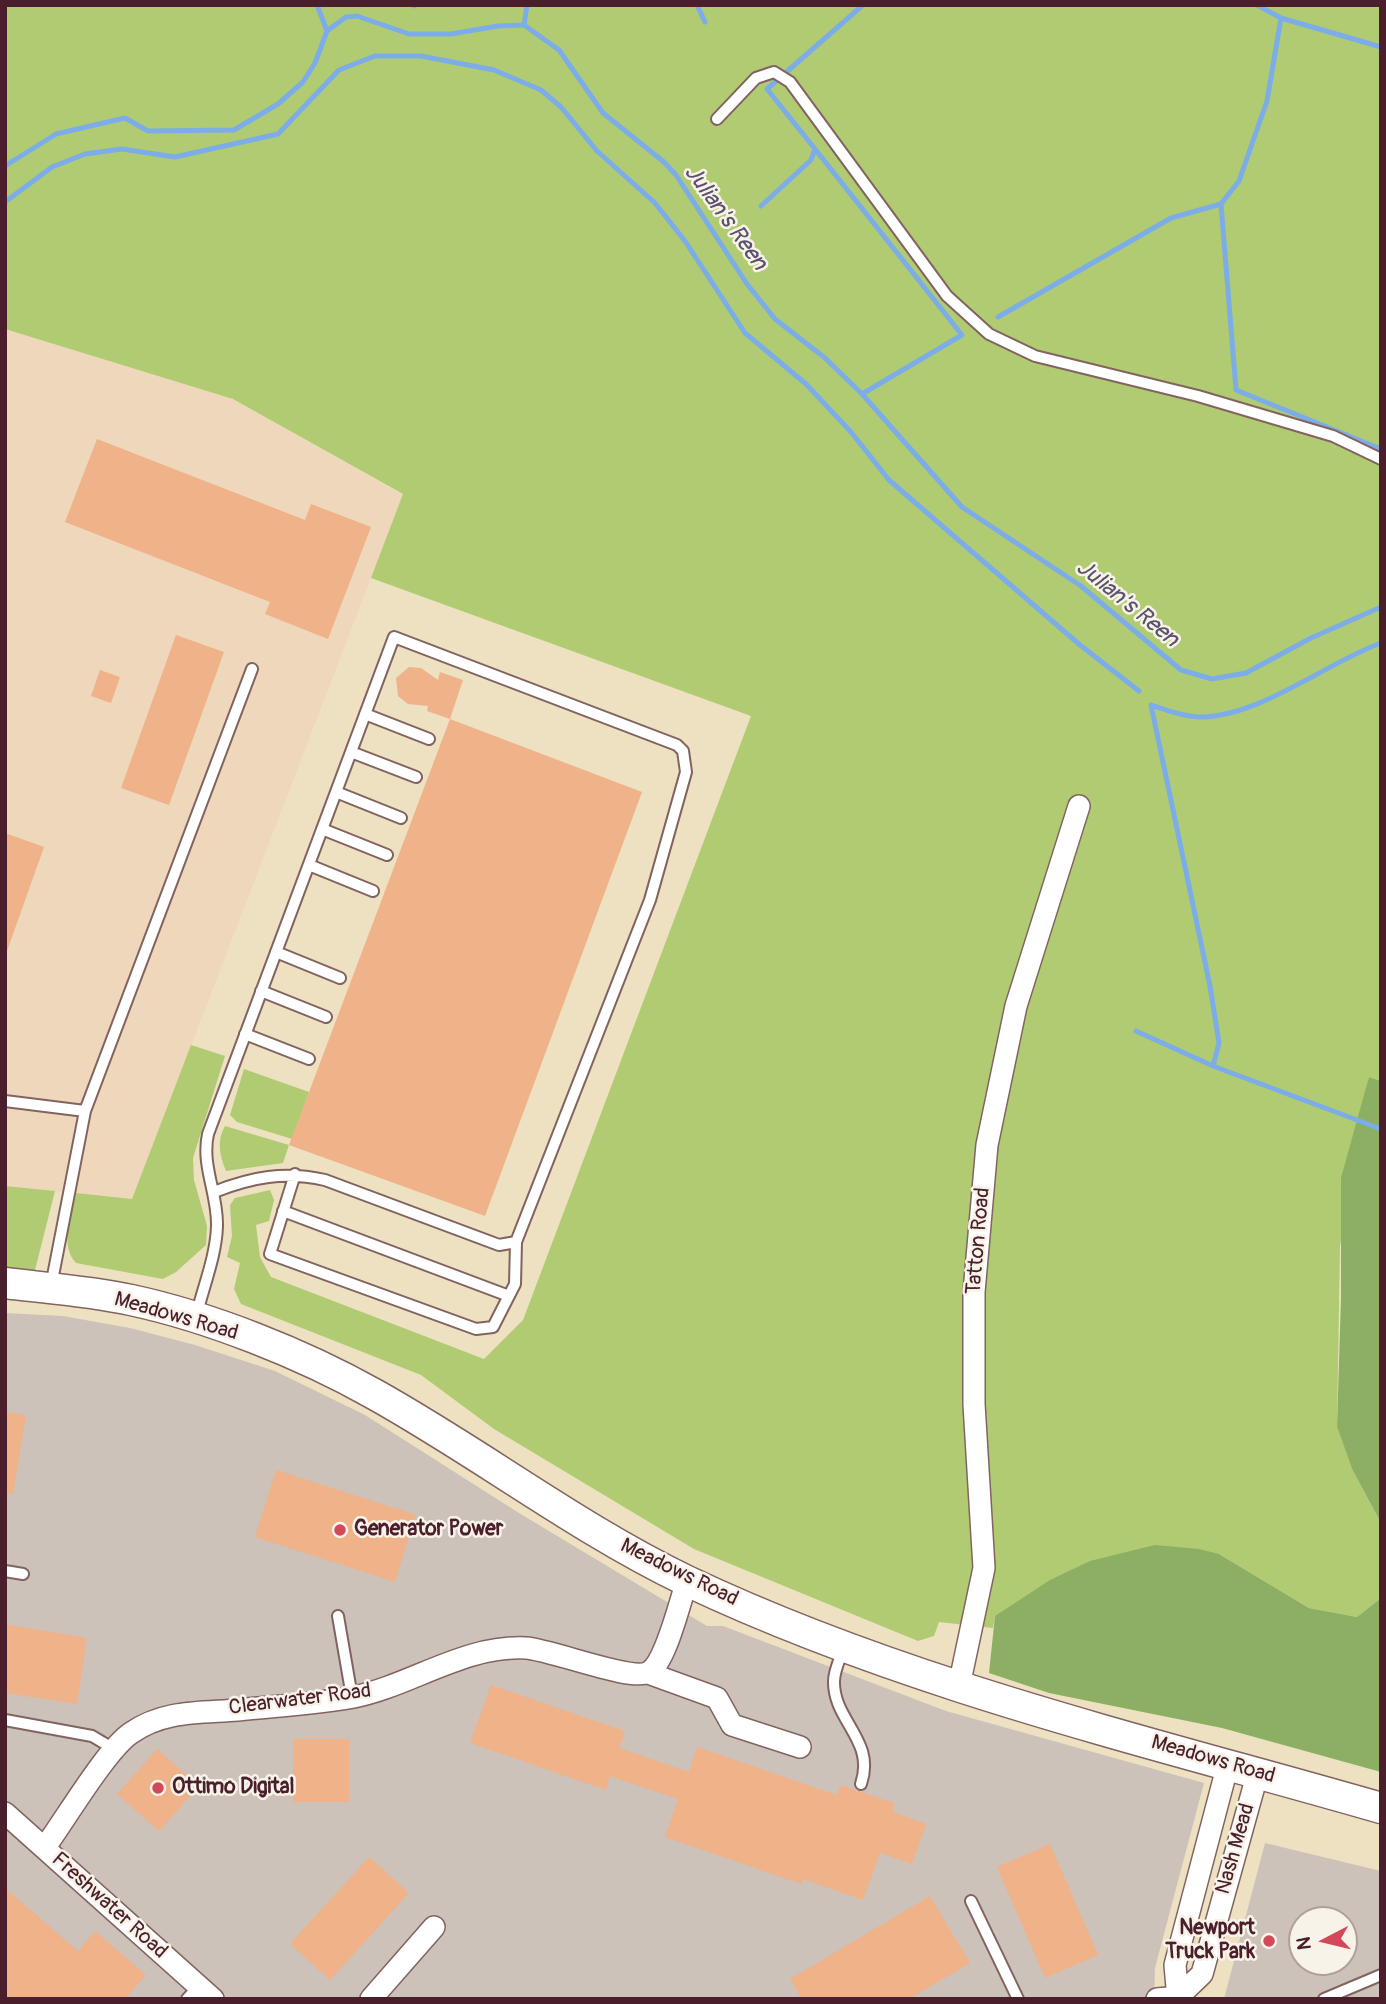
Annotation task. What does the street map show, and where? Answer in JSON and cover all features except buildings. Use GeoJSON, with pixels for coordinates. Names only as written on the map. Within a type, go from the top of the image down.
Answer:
{"type":"FeatureCollection","features":[{"type":"Feature","properties":{"kind":"street","name":"Tatton Road"},"geometry":{"type":"LineString","coordinates":[[959,1686],[985,1568],[974,1404],[974,1306],[988,1144],[1016,1006],[1079,806]]}},
{"type":"Feature","properties":{"kind":"street","name":"Meadows Road"},"geometry":{"type":"LineString","coordinates":[[5,1283],[131,1300],[284,1349],[374,1394],[527,1491],[687,1581],[844,1647],[959,1686],[1381,1808]]}},
{"type":"Feature","properties":{"kind":"street"},"geometry":{"type":"LineString","coordinates":[[648,1673],[659,1662],[687,1581]]}},
{"type":"Feature","properties":{"kind":"street","name":"Clearwater Road"},"geometry":{"type":"LineString","coordinates":[[45,1847],[114,1749],[130,1733],[163,1717],[193,1710],[235,1710],[352,1697],[382,1689],[460,1659],[492,1651],[524,1648],[553,1651],[632,1676],[648,1673],[717,1698],[732,1725],[800,1746]]}},
{"type":"Feature","properties":{"kind":"street","name":"Nash Mead"},"geometry":{"type":"LineString","coordinates":[[1171,1998],[1175,1965],[1228,1764]]}},
{"type":"Feature","properties":{"kind":"street","name":"Nash Mead"},"geometry":{"type":"LineString","coordinates":[[1171,1998],[1202,1974],[1258,1772]]}},
{"type":"Feature","properties":{"kind":"street","name":"Freshwater Road"},"geometry":{"type":"LineString","coordinates":[[5,1813],[45,1847],[199,1995]]}},
{"type":"Feature","properties":{"kind":"street"},"geometry":{"type":"LineString","coordinates":[[371,1999],[434,1927]]}},
{"type":"Feature","properties":{"kind":"lane"},"geometry":{"type":"LineString","coordinates":[[717,119],[756,78],[774,72],[790,82],[947,296],[989,334],[1035,356],[1198,396],[1333,436],[1381,459]]}},
{"type":"Feature","properties":{"kind":"lane"},"geometry":{"type":"LineString","coordinates":[[196,1319],[216,1239],[214,1192],[206,1161],[207,1141],[394,637],[677,745],[683,751],[684,780],[649,900],[516,1242],[515,1284],[493,1327],[476,1329],[270,1254],[295,1174]]}},
{"type":"Feature","properties":{"kind":"lane"},"geometry":{"type":"LineString","coordinates":[[50,1289],[85,1111],[252,668]]}},
{"type":"Feature","properties":{"kind":"lane"},"geometry":{"type":"LineString","coordinates":[[365,714],[429,739]]}},
{"type":"Feature","properties":{"kind":"lane"},"geometry":{"type":"LineString","coordinates":[[351,752],[416,777]]}},
{"type":"Feature","properties":{"kind":"lane"},"geometry":{"type":"LineString","coordinates":[[336,792],[401,818]]}},
{"type":"Feature","properties":{"kind":"lane"},"geometry":{"type":"LineString","coordinates":[[322,829],[387,855]]}},
{"type":"Feature","properties":{"kind":"lane"},"geometry":{"type":"LineString","coordinates":[[309,865],[373,891]]}},
{"type":"Feature","properties":{"kind":"lane"},"geometry":{"type":"LineString","coordinates":[[276,952],[340,978]]}},
{"type":"Feature","properties":{"kind":"lane"},"geometry":{"type":"LineString","coordinates":[[261,991],[326,1017]]}},
{"type":"Feature","properties":{"kind":"lane"},"geometry":{"type":"LineString","coordinates":[[245,1034],[309,1059]]}},
{"type":"Feature","properties":{"kind":"lane"},"geometry":{"type":"LineString","coordinates":[[5,1101],[85,1111]]}},
{"type":"Feature","properties":{"kind":"lane"},"geometry":{"type":"LineString","coordinates":[[214,1192],[235,1183],[295,1174],[325,1180],[499,1245],[516,1242]]}},
{"type":"Feature","properties":{"kind":"lane"},"geometry":{"type":"LineString","coordinates":[[283,1211],[509,1296]]}},
{"type":"Feature","properties":{"kind":"lane"},"geometry":{"type":"LineString","coordinates":[[5,1571],[23,1574]]}},
{"type":"Feature","properties":{"kind":"lane"},"geometry":{"type":"LineString","coordinates":[[338,1616],[352,1697]]}},
{"type":"Feature","properties":{"kind":"lane"},"geometry":{"type":"LineString","coordinates":[[844,1647],[834,1681],[839,1704],[867,1760],[862,1784]]}},
{"type":"Feature","properties":{"kind":"lane"},"geometry":{"type":"LineString","coordinates":[[5,1720],[92,1736],[114,1749]]}},
{"type":"Feature","properties":{"kind":"lane"},"geometry":{"type":"LineString","coordinates":[[971,1901],[1018,1999]]}},
{"type":"Feature","properties":{"kind":"lane"},"geometry":{"type":"LineString","coordinates":[[1324,1999],[1381,1975]]}},
{"type":"Feature","properties":{"kind":"shaded area"},"geometry":{"type":"Polygon","coordinates":[[[5,329],[233,399],[403,495],[132,1199],[5,1186],[5,329]]]}},
{"type":"Feature","properties":{"kind":"shaded area"},"geometry":{"type":"Polygon","coordinates":[[[5,1313],[63,1316],[130,1328],[195,1345],[275,1371],[365,1415],[519,1513],[707,1626],[723,1626],[946,1711],[1204,1783],[1155,1968],[1154,1999],[5,1999],[5,1313]]]}},
{"type":"Feature","properties":{"kind":"shaded area","name":"Newport Truck Park"},"geometry":{"type":"Polygon","coordinates":[[[1265,1843],[1381,1871],[1381,1999],[1224,1999],[1265,1843]]]}},
{"type":"Feature","properties":{"kind":"green space"},"geometry":{"type":"Polygon","coordinates":[[[5,5],[1381,5],[1381,1081],[1369,1077],[1340,1246],[1337,1427],[1352,1469],[1381,1523],[1381,1598],[1357,1617],[1309,1608],[1219,1554],[995,1616],[993,1628],[939,1622],[934,1636],[918,1641],[694,1549],[494,1429],[421,1375],[241,1304],[234,1289],[240,1263],[227,1257],[232,1236],[230,1205],[235,1198],[270,1190],[274,1200],[269,1221],[256,1225],[260,1257],[271,1277],[484,1359],[523,1320],[751,716],[371,578],[403,494],[233,399],[5,329],[5,5]]]}},
{"type":"Feature","properties":{"kind":"green space"},"geometry":{"type":"Polygon","coordinates":[[[191,1045],[225,1056],[193,1158],[194,1180],[207,1226],[206,1245],[176,1272],[163,1279],[76,1263],[68,1248],[67,1239],[76,1193],[132,1199],[191,1045]]]}},
{"type":"Feature","properties":{"kind":"green space"},"geometry":{"type":"Polygon","coordinates":[[[244,1069],[309,1092],[292,1139],[237,1122],[230,1115],[244,1069]]]}},
{"type":"Feature","properties":{"kind":"green space"},"geometry":{"type":"Polygon","coordinates":[[[1369,1077],[1381,1081],[1381,1523],[1352,1469],[1337,1427],[1341,1178],[1369,1077]]]}},
{"type":"Feature","properties":{"kind":"green space"},"geometry":{"type":"Polygon","coordinates":[[[225,1126],[289,1145],[283,1163],[226,1171],[220,1148],[225,1126]]]}},
{"type":"Feature","properties":{"kind":"green space"},"geometry":{"type":"Polygon","coordinates":[[[5,1186],[55,1191],[35,1270],[5,1272],[5,1186]]]}},
{"type":"Feature","properties":{"kind":"green space"},"geometry":{"type":"Polygon","coordinates":[[[1155,1545],[1199,1549],[1219,1554],[1309,1608],[1357,1617],[1381,1598],[1381,1772],[1222,1728],[1049,1693],[989,1673],[995,1616],[1050,1580],[1090,1561],[1155,1545]]]}},
{"type":"Feature","properties":{"kind":"waterway"},"geometry":{"type":"LineString","coordinates":[[317,5],[327,31]]}},
{"type":"Feature","properties":{"kind":"waterway"},"geometry":{"type":"LineString","coordinates":[[524,25],[527,5]]}},
{"type":"Feature","properties":{"kind":"waterway"},"geometry":{"type":"LineString","coordinates":[[697,5],[705,22]]}},
{"type":"Feature","properties":{"kind":"waterway"},"geometry":{"type":"LineString","coordinates":[[761,206],[811,160],[815,149],[767,89],[863,5]]}},
{"type":"Feature","properties":{"kind":"waterway"},"geometry":{"type":"LineString","coordinates":[[1257,5],[1281,18],[1381,47]]}},
{"type":"Feature","properties":{"kind":"waterway","name":"Julian's Reen"},"geometry":{"type":"LineString","coordinates":[[5,166],[56,134],[125,118],[148,131],[234,130],[278,104],[303,82],[315,63],[327,31],[346,17],[357,16],[409,34],[451,34],[498,26],[524,25],[559,50],[603,113],[664,162],[676,175],[747,284],[775,319],[825,358],[862,394],[962,507],[1081,586],[1181,670],[1212,679],[1246,673],[1311,638],[1381,607]]}},
{"type":"Feature","properties":{"kind":"waterway"},"geometry":{"type":"LineString","coordinates":[[998,317],[1171,218],[1221,204],[1239,181],[1267,101],[1281,18]]}},
{"type":"Feature","properties":{"kind":"waterway"},"geometry":{"type":"LineString","coordinates":[[5,202],[52,167],[85,154],[122,149],[175,157],[278,134],[339,70],[375,56],[421,56],[494,70],[541,90],[561,107],[597,151],[655,203],[685,241],[745,333],[806,384],[851,432],[889,480],[1080,645],[1139,691]]}},
{"type":"Feature","properties":{"kind":"waterway"},"geometry":{"type":"LineString","coordinates":[[815,149],[962,335],[862,394]]}},
{"type":"Feature","properties":{"kind":"waterway"},"geometry":{"type":"LineString","coordinates":[[1221,204],[1236,390],[1381,449]]}},
{"type":"Feature","properties":{"kind":"waterway"},"geometry":{"type":"LineString","coordinates":[[1213,1066],[1219,1043],[1210,986],[1151,705],[1190,716],[1225,714],[1271,698],[1381,643]]}},
{"type":"Feature","properties":{"kind":"waterway"},"geometry":{"type":"LineString","coordinates":[[1136,1031],[1213,1066],[1381,1129]]}},
{"type":"Feature","properties":{"kind":"place","name":"Generator Power"},"geometry":{"type":"Point","coordinates":[340,1530]}},
{"type":"Feature","properties":{"kind":"place","name":"Ottimo Digital"},"geometry":{"type":"Point","coordinates":[158,1788]}},
{"type":"Feature","properties":{"kind":"place","name":"Newport Truck Park"},"geometry":{"type":"Point","coordinates":[1269,1941]}}]}
